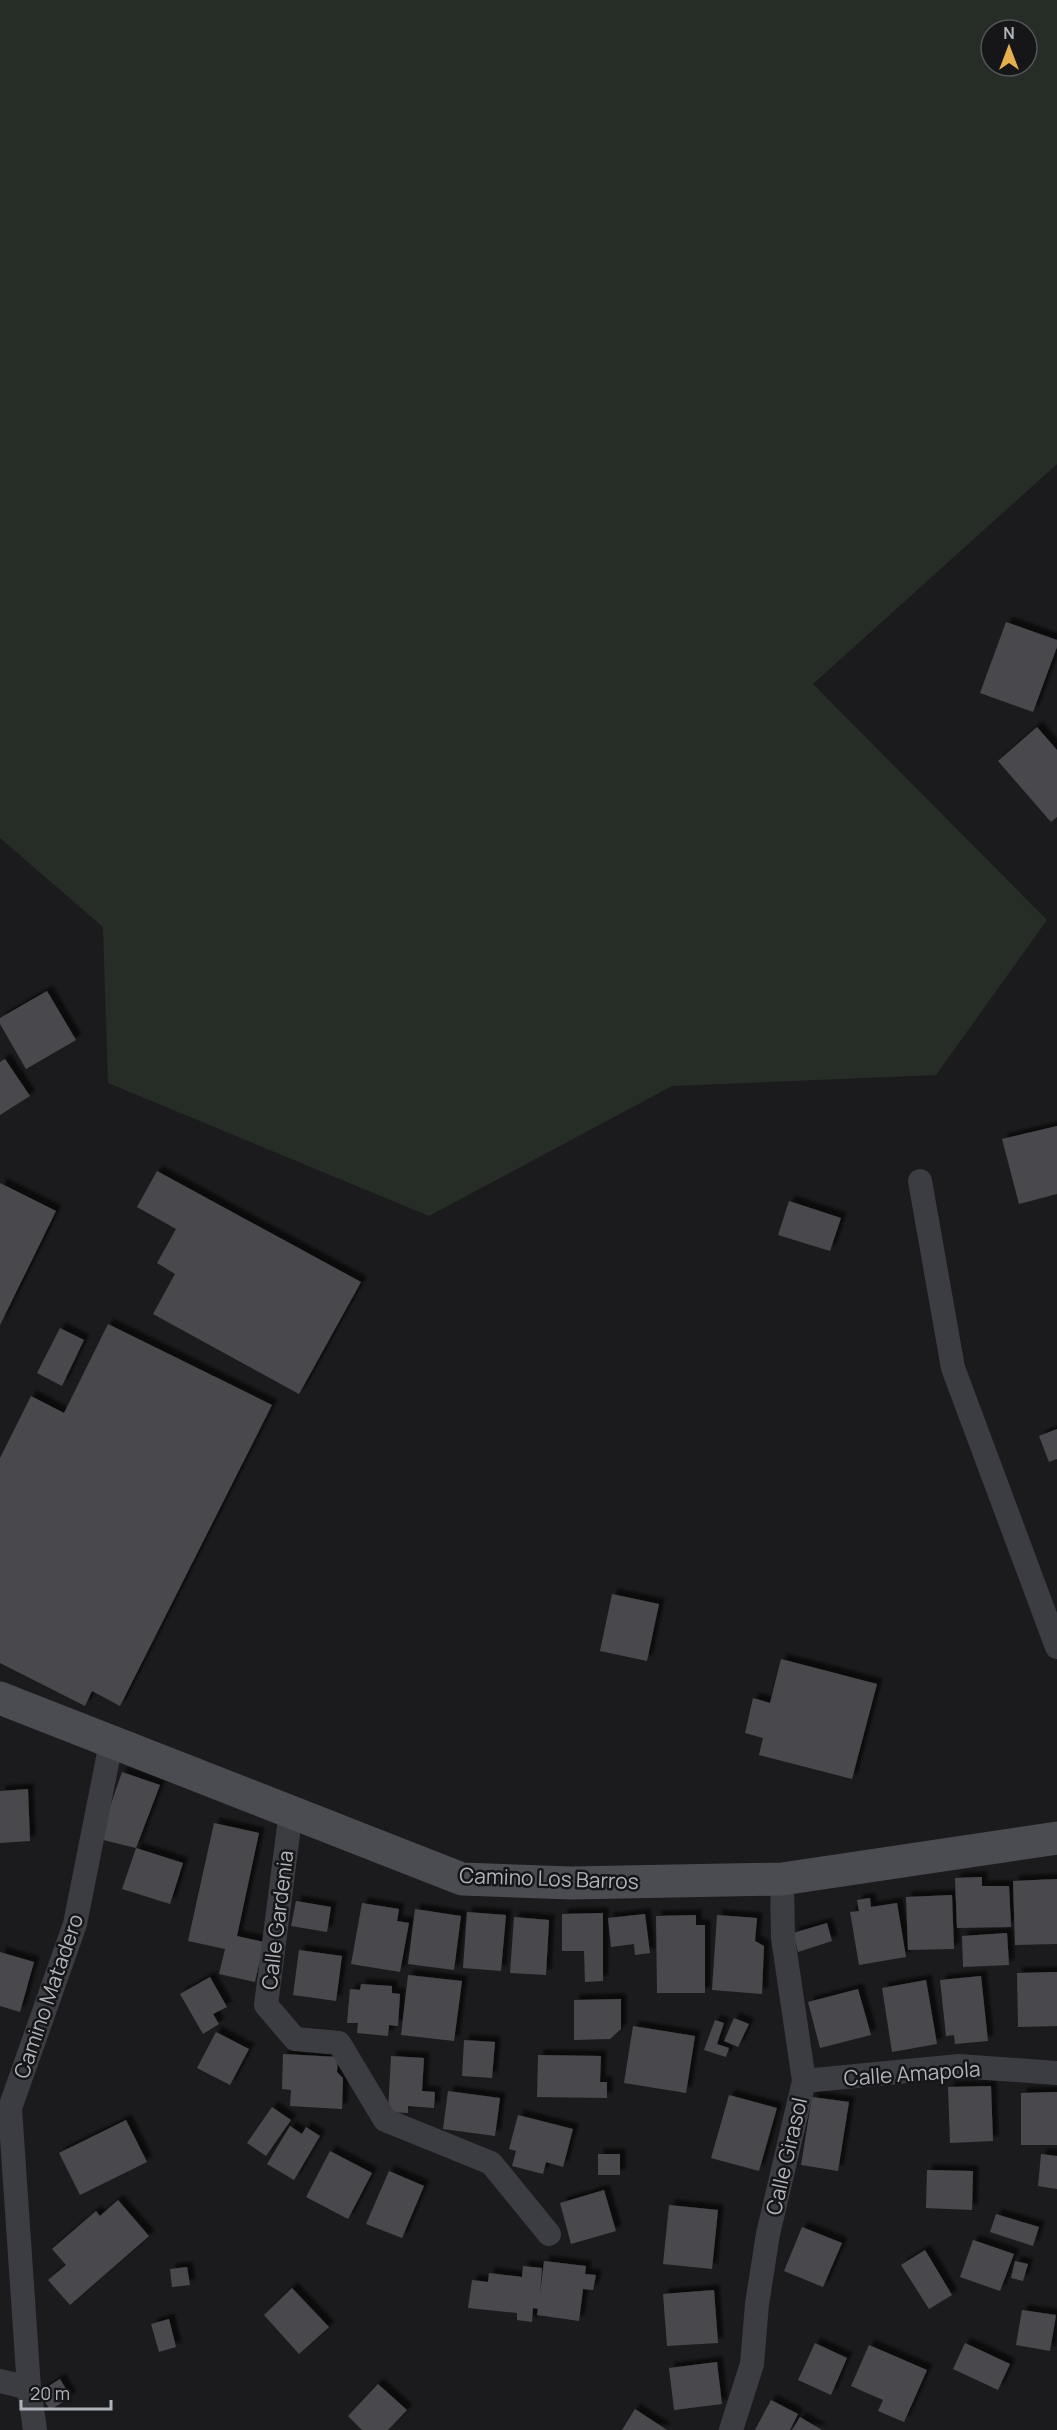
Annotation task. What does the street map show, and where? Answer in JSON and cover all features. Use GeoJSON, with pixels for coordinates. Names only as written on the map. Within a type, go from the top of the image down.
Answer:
{"type":"FeatureCollection","features":[{"type":"Feature","properties":{"kind":"street"},"geometry":{"type":"LineString","coordinates":[[920,1181],[953,1368],[1057,1647]]}},
{"type":"Feature","properties":{"kind":"street","name":"Camino Los Barros"},"geometry":{"type":"LineString","coordinates":[[0,1698],[462,1879],[571,1883],[782,1879],[1057,1838]]}},
{"type":"Feature","properties":{"kind":"street","name":"Camino Matadero"},"geometry":{"type":"LineString","coordinates":[[35,2430],[29,2388],[10,2108],[75,1924],[111,1743]]}},
{"type":"Feature","properties":{"kind":"street","name":"Calle Gardenia"},"geometry":{"type":"LineString","coordinates":[[291,1811],[266,2005],[295,2039],[339,2043],[385,2120],[491,2163],[549,2234]]}},
{"type":"Feature","properties":{"kind":"street","name":"Calle Girasol"},"geometry":{"type":"LineString","coordinates":[[731,2430],[752,2364],[757,2304],[768,2234],[804,2081],[783,1938],[782,1879]]}},
{"type":"Feature","properties":{"kind":"street","name":"Calle Amapola"},"geometry":{"type":"LineString","coordinates":[[804,2081],[959,2066],[1057,2073]]}},
{"type":"Feature","properties":{"kind":"street"},"geometry":{"type":"LineString","coordinates":[[0,2381],[29,2388]]}},
{"type":"Feature","properties":{"kind":"shaded area"},"geometry":{"type":"Polygon","coordinates":[[[0,0],[1057,0],[1057,464],[813,684],[1047,920],[936,1075],[672,1086],[429,1216],[108,1083],[103,927],[0,838],[0,0]]]}},
{"type":"Feature","properties":{"kind":"building"},"geometry":{"type":"Polygon","coordinates":[[[1006,622],[1057,640],[1057,647],[1033,712],[980,693],[1006,622]]]}},
{"type":"Feature","properties":{"kind":"building"},"geometry":{"type":"Polygon","coordinates":[[[1037,727],[1057,750],[1057,817],[1051,822],[998,761],[1037,727]]]}},
{"type":"Feature","properties":{"kind":"building"},"geometry":{"type":"Polygon","coordinates":[[[47,991],[76,1040],[26,1069],[0,1024],[0,1018],[47,991]]]}},
{"type":"Feature","properties":{"kind":"building"},"geometry":{"type":"Polygon","coordinates":[[[5,1059],[30,1096],[0,1115],[0,1062],[5,1059]]]}},
{"type":"Feature","properties":{"kind":"building"},"geometry":{"type":"Polygon","coordinates":[[[1057,1126],[1057,1194],[1019,1204],[1002,1139],[1057,1126]]]}},
{"type":"Feature","properties":{"kind":"building"},"geometry":{"type":"Polygon","coordinates":[[[157,1171],[361,1282],[299,1394],[153,1314],[175,1274],[157,1263],[176,1229],[137,1207],[157,1171]]]}},
{"type":"Feature","properties":{"kind":"building"},"geometry":{"type":"Polygon","coordinates":[[[0,1183],[56,1211],[0,1325],[0,1183]]]}},
{"type":"Feature","properties":{"kind":"building"},"geometry":{"type":"Polygon","coordinates":[[[789,1201],[841,1218],[830,1251],[778,1235],[789,1201]]]}},
{"type":"Feature","properties":{"kind":"building"},"geometry":{"type":"Polygon","coordinates":[[[108,1324],[272,1405],[120,1706],[92,1691],[85,1706],[0,1663],[0,1458],[31,1396],[64,1413],[108,1324]]]}},
{"type":"Feature","properties":{"kind":"building"},"geometry":{"type":"Polygon","coordinates":[[[60,1328],[84,1340],[62,1386],[37,1373],[60,1328]]]}},
{"type":"Feature","properties":{"kind":"building"},"geometry":{"type":"Polygon","coordinates":[[[1057,1429],[1057,1459],[1049,1462],[1039,1436],[1057,1429]]]}},
{"type":"Feature","properties":{"kind":"building"},"geometry":{"type":"Polygon","coordinates":[[[612,1594],[659,1604],[647,1661],[600,1651],[612,1594]]]}},
{"type":"Feature","properties":{"kind":"building"},"geometry":{"type":"Polygon","coordinates":[[[781,1659],[877,1684],[852,1779],[759,1755],[763,1738],[745,1733],[753,1698],[770,1703],[781,1659]]]}},
{"type":"Feature","properties":{"kind":"building"},"geometry":{"type":"Polygon","coordinates":[[[122,1772],[160,1785],[136,1848],[99,1839],[122,1772]]]}},
{"type":"Feature","properties":{"kind":"building"},"geometry":{"type":"Polygon","coordinates":[[[28,1789],[30,1841],[0,1843],[0,1791],[28,1789]]]}},
{"type":"Feature","properties":{"kind":"building"},"geometry":{"type":"Polygon","coordinates":[[[214,1823],[259,1833],[237,1936],[264,1942],[255,1982],[219,1974],[225,1949],[188,1941],[214,1823]]]}},
{"type":"Feature","properties":{"kind":"building"},"geometry":{"type":"Polygon","coordinates":[[[136,1848],[183,1863],[170,1904],[122,1889],[136,1848]]]}},
{"type":"Feature","properties":{"kind":"building"},"geometry":{"type":"Polygon","coordinates":[[[982,1877],[982,1886],[1009,1886],[1011,1927],[957,1928],[955,1878],[982,1877]]]}},
{"type":"Feature","properties":{"kind":"building"},"geometry":{"type":"Polygon","coordinates":[[[1057,1879],[1057,1944],[1015,1945],[1013,1881],[1057,1879]]]}},
{"type":"Feature","properties":{"kind":"building"},"geometry":{"type":"Polygon","coordinates":[[[952,1895],[954,1949],[908,1950],[906,1897],[952,1895]]]}},
{"type":"Feature","properties":{"kind":"building"},"geometry":{"type":"Polygon","coordinates":[[[870,1898],[871,1907],[897,1903],[906,1957],[859,1965],[850,1912],[859,1911],[857,1900],[870,1898]]]}},
{"type":"Feature","properties":{"kind":"building"},"geometry":{"type":"Polygon","coordinates":[[[296,1901],[331,1907],[327,1932],[291,1926],[296,1901]]]}},
{"type":"Feature","properties":{"kind":"building"},"geometry":{"type":"Polygon","coordinates":[[[362,1903],[399,1909],[397,1921],[409,1923],[400,1972],[351,1964],[362,1903]]]}},
{"type":"Feature","properties":{"kind":"building"},"geometry":{"type":"Polygon","coordinates":[[[415,1909],[461,1916],[454,1970],[408,1964],[415,1909]]]}},
{"type":"Feature","properties":{"kind":"building"},"geometry":{"type":"Polygon","coordinates":[[[467,1912],[506,1915],[501,1971],[463,1968],[467,1912]]]}},
{"type":"Feature","properties":{"kind":"building"},"geometry":{"type":"Polygon","coordinates":[[[603,1913],[603,1981],[585,1982],[584,1951],[562,1951],[562,1914],[603,1913]]]}},
{"type":"Feature","properties":{"kind":"building"},"geometry":{"type":"Polygon","coordinates":[[[645,1914],[650,1953],[635,1955],[634,1944],[611,1947],[608,1918],[645,1914]]]}},
{"type":"Feature","properties":{"kind":"building"},"geometry":{"type":"Polygon","coordinates":[[[696,1915],[696,1925],[705,1925],[705,1993],[657,1993],[656,1916],[696,1915]]]}},
{"type":"Feature","properties":{"kind":"building"},"geometry":{"type":"Polygon","coordinates":[[[717,1915],[757,1918],[755,1941],[764,1946],[762,1994],[712,1990],[717,1915]]]}},
{"type":"Feature","properties":{"kind":"building"},"geometry":{"type":"Polygon","coordinates":[[[514,1917],[549,1920],[546,1975],[510,1973],[514,1917]]]}},
{"type":"Feature","properties":{"kind":"building"},"geometry":{"type":"Polygon","coordinates":[[[827,1923],[832,1941],[798,1952],[793,1933],[827,1923]]]}},
{"type":"Feature","properties":{"kind":"building"},"geometry":{"type":"Polygon","coordinates":[[[1007,1933],[1009,1965],[963,1967],[962,1936],[1007,1933]]]}},
{"type":"Feature","properties":{"kind":"building"},"geometry":{"type":"Polygon","coordinates":[[[299,1950],[342,1956],[336,2001],[293,1995],[299,1950]]]}},
{"type":"Feature","properties":{"kind":"building"},"geometry":{"type":"Polygon","coordinates":[[[0,1952],[34,1962],[20,2012],[0,2006],[0,1952]]]}},
{"type":"Feature","properties":{"kind":"building"},"geometry":{"type":"Polygon","coordinates":[[[1057,1972],[1057,2026],[1018,2027],[1017,1973],[1057,1972]]]}},
{"type":"Feature","properties":{"kind":"building"},"geometry":{"type":"Polygon","coordinates":[[[408,1975],[462,1981],[454,2041],[401,2035],[408,1975]]]}},
{"type":"Feature","properties":{"kind":"building"},"geometry":{"type":"Polygon","coordinates":[[[981,1976],[988,2041],[955,2044],[954,2035],[946,2036],[940,1980],[981,1976]]]}},
{"type":"Feature","properties":{"kind":"building"},"geometry":{"type":"Polygon","coordinates":[[[210,1977],[227,2007],[213,2014],[219,2024],[203,2034],[180,1994],[210,1977]]]}},
{"type":"Feature","properties":{"kind":"building"},"geometry":{"type":"Polygon","coordinates":[[[926,1980],[937,2044],[892,2052],[882,1988],[926,1980]]]}},
{"type":"Feature","properties":{"kind":"building"},"geometry":{"type":"Polygon","coordinates":[[[361,1984],[392,1986],[392,1993],[400,1994],[398,2026],[389,2025],[388,2036],[357,2033],[358,2023],[347,2023],[350,1989],[360,1990],[361,1984]]]}},
{"type":"Feature","properties":{"kind":"building"},"geometry":{"type":"Polygon","coordinates":[[[858,1989],[871,2035],[820,2048],[808,2002],[858,1989]]]}},
{"type":"Feature","properties":{"kind":"building"},"geometry":{"type":"Polygon","coordinates":[[[621,1999],[621,2029],[610,2039],[574,2040],[574,2000],[621,1999]]]}},
{"type":"Feature","properties":{"kind":"building"},"geometry":{"type":"Polygon","coordinates":[[[734,2018],[749,2024],[738,2047],[724,2041],[734,2018]]]}},
{"type":"Feature","properties":{"kind":"building"},"geometry":{"type":"Polygon","coordinates":[[[715,2020],[724,2023],[717,2044],[729,2048],[726,2057],[704,2050],[715,2020]]]}},
{"type":"Feature","properties":{"kind":"building"},"geometry":{"type":"Polygon","coordinates":[[[633,2026],[695,2036],[686,2093],[624,2083],[633,2026]]]}},
{"type":"Feature","properties":{"kind":"building"},"geometry":{"type":"Polygon","coordinates":[[[216,2032],[249,2049],[230,2085],[197,2068],[216,2032]]]}},
{"type":"Feature","properties":{"kind":"building"},"geometry":{"type":"Polygon","coordinates":[[[464,2040],[495,2042],[492,2078],[462,2076],[464,2040]]]}},
{"type":"Feature","properties":{"kind":"building"},"geometry":{"type":"Polygon","coordinates":[[[283,2054],[338,2057],[337,2072],[343,2078],[342,2109],[290,2106],[291,2090],[282,2089],[283,2054]]]}},
{"type":"Feature","properties":{"kind":"building"},"geometry":{"type":"Polygon","coordinates":[[[538,2055],[601,2056],[600,2082],[607,2082],[607,2098],[537,2097],[538,2055]]]}},
{"type":"Feature","properties":{"kind":"building"},"geometry":{"type":"Polygon","coordinates":[[[391,2056],[424,2058],[422,2091],[435,2092],[434,2108],[408,2106],[408,2113],[388,2112],[391,2056]]]}},
{"type":"Feature","properties":{"kind":"building"},"geometry":{"type":"Polygon","coordinates":[[[991,2086],[993,2141],[950,2143],[948,2087],[991,2086]]]}},
{"type":"Feature","properties":{"kind":"building"},"geometry":{"type":"Polygon","coordinates":[[[448,2091],[500,2098],[495,2136],[443,2129],[448,2091]]]}},
{"type":"Feature","properties":{"kind":"building"},"geometry":{"type":"Polygon","coordinates":[[[1057,2092],[1057,2145],[1021,2145],[1021,2093],[1057,2092]]]}},
{"type":"Feature","properties":{"kind":"building"},"geometry":{"type":"Polygon","coordinates":[[[729,2095],[777,2108],[759,2171],[711,2158],[729,2095]]]}},
{"type":"Feature","properties":{"kind":"building"},"geometry":{"type":"Polygon","coordinates":[[[812,2097],[849,2102],[838,2171],[801,2165],[812,2097]]]}},
{"type":"Feature","properties":{"kind":"building"},"geometry":{"type":"Polygon","coordinates":[[[272,2107],[291,2120],[266,2156],[247,2143],[272,2107]]]}},
{"type":"Feature","properties":{"kind":"building"},"geometry":{"type":"Polygon","coordinates":[[[518,2115],[573,2129],[563,2167],[546,2162],[543,2174],[512,2166],[516,2151],[509,2149],[518,2115]]]}},
{"type":"Feature","properties":{"kind":"building"},"geometry":{"type":"Polygon","coordinates":[[[126,2120],[147,2162],[80,2195],[59,2153],[126,2120]]]}},
{"type":"Feature","properties":{"kind":"building"},"geometry":{"type":"Polygon","coordinates":[[[290,2126],[302,2134],[306,2127],[320,2136],[294,2180],[267,2164],[290,2126]]]}},
{"type":"Feature","properties":{"kind":"building"},"geometry":{"type":"Polygon","coordinates":[[[330,2151],[372,2173],[348,2219],[306,2197],[330,2151]]]}},
{"type":"Feature","properties":{"kind":"building"},"geometry":{"type":"Polygon","coordinates":[[[598,2154],[620,2154],[620,2175],[598,2175],[598,2154]]]}},
{"type":"Feature","properties":{"kind":"building"},"geometry":{"type":"Polygon","coordinates":[[[1041,2154],[1057,2156],[1057,2189],[1038,2186],[1041,2154]]]}},
{"type":"Feature","properties":{"kind":"building"},"geometry":{"type":"Polygon","coordinates":[[[927,2170],[973,2171],[972,2210],[926,2208],[927,2170]]]}},
{"type":"Feature","properties":{"kind":"building"},"geometry":{"type":"Polygon","coordinates":[[[389,2171],[424,2186],[402,2238],[366,2224],[389,2171]]]}},
{"type":"Feature","properties":{"kind":"building"},"geometry":{"type":"Polygon","coordinates":[[[604,2190],[616,2231],[571,2244],[560,2203],[604,2190]]]}},
{"type":"Feature","properties":{"kind":"building"},"geometry":{"type":"Polygon","coordinates":[[[118,2200],[149,2236],[70,2305],[48,2280],[66,2265],[52,2249],[96,2211],[100,2216],[118,2200]]]}},
{"type":"Feature","properties":{"kind":"building"},"geometry":{"type":"Polygon","coordinates":[[[669,2205],[718,2210],[712,2269],[663,2264],[669,2205]]]}},
{"type":"Feature","properties":{"kind":"building"},"geometry":{"type":"Polygon","coordinates":[[[996,2214],[1039,2227],[1033,2246],[990,2232],[996,2214]]]}},
{"type":"Feature","properties":{"kind":"building"},"geometry":{"type":"Polygon","coordinates":[[[802,2227],[842,2243],[823,2287],[784,2271],[802,2227]]]}},
{"type":"Feature","properties":{"kind":"building"},"geometry":{"type":"Polygon","coordinates":[[[973,2240],[1014,2254],[1000,2291],[960,2277],[973,2240]]]}},
{"type":"Feature","properties":{"kind":"building"},"geometry":{"type":"Polygon","coordinates":[[[925,2250],[952,2295],[929,2309],[901,2265],[925,2250]]]}},
{"type":"Feature","properties":{"kind":"building"},"geometry":{"type":"Polygon","coordinates":[[[544,2261],[586,2266],[585,2274],[596,2275],[593,2290],[583,2289],[579,2321],[537,2315],[538,2309],[533,2308],[532,2322],[517,2320],[517,2313],[468,2308],[472,2280],[488,2282],[489,2273],[522,2277],[523,2266],[542,2268],[540,2295],[544,2261]]]}},
{"type":"Feature","properties":{"kind":"building"},"geometry":{"type":"Polygon","coordinates":[[[1015,2261],[1028,2264],[1023,2281],[1011,2278],[1015,2261]]]}},
{"type":"Feature","properties":{"kind":"building"},"geometry":{"type":"Polygon","coordinates":[[[187,2267],[190,2285],[172,2287],[170,2269],[187,2267]]]}},
{"type":"Feature","properties":{"kind":"building"},"geometry":{"type":"Polygon","coordinates":[[[292,2288],[329,2327],[299,2354],[264,2315],[292,2288]]]}},
{"type":"Feature","properties":{"kind":"building"},"geometry":{"type":"Polygon","coordinates":[[[714,2290],[718,2343],[667,2346],[663,2294],[714,2290]]]}},
{"type":"Feature","properties":{"kind":"building"},"geometry":{"type":"Polygon","coordinates":[[[1022,2310],[1056,2315],[1050,2351],[1016,2345],[1022,2310]]]}},
{"type":"Feature","properties":{"kind":"building"},"geometry":{"type":"Polygon","coordinates":[[[169,2319],[176,2347],[159,2352],[151,2324],[169,2319]]]}},
{"type":"Feature","properties":{"kind":"building"},"geometry":{"type":"Polygon","coordinates":[[[815,2343],[847,2358],[831,2395],[798,2380],[815,2343]]]}},
{"type":"Feature","properties":{"kind":"building"},"geometry":{"type":"Polygon","coordinates":[[[965,2343],[1010,2364],[998,2390],[953,2369],[965,2343]]]}},
{"type":"Feature","properties":{"kind":"building"},"geometry":{"type":"Polygon","coordinates":[[[869,2345],[927,2370],[904,2422],[878,2411],[883,2400],[851,2386],[869,2345]]]}},
{"type":"Feature","properties":{"kind":"building"},"geometry":{"type":"Polygon","coordinates":[[[717,2362],[722,2404],[674,2410],[669,2368],[717,2362]]]}},
{"type":"Feature","properties":{"kind":"building"},"geometry":{"type":"Polygon","coordinates":[[[60,2379],[71,2397],[50,2410],[39,2392],[60,2379]]]}},
{"type":"Feature","properties":{"kind":"building"},"geometry":{"type":"Polygon","coordinates":[[[378,2384],[407,2410],[388,2430],[362,2430],[348,2416],[378,2384]]]}},
{"type":"Feature","properties":{"kind":"building"},"geometry":{"type":"Polygon","coordinates":[[[771,2400],[798,2414],[790,2430],[755,2430],[771,2400]]]}},
{"type":"Feature","properties":{"kind":"building"},"geometry":{"type":"Polygon","coordinates":[[[635,2409],[667,2430],[622,2430],[635,2409]]]}},
{"type":"Feature","properties":{"kind":"building"},"geometry":{"type":"Polygon","coordinates":[[[800,2417],[822,2430],[792,2430],[800,2417]]]}}]}
